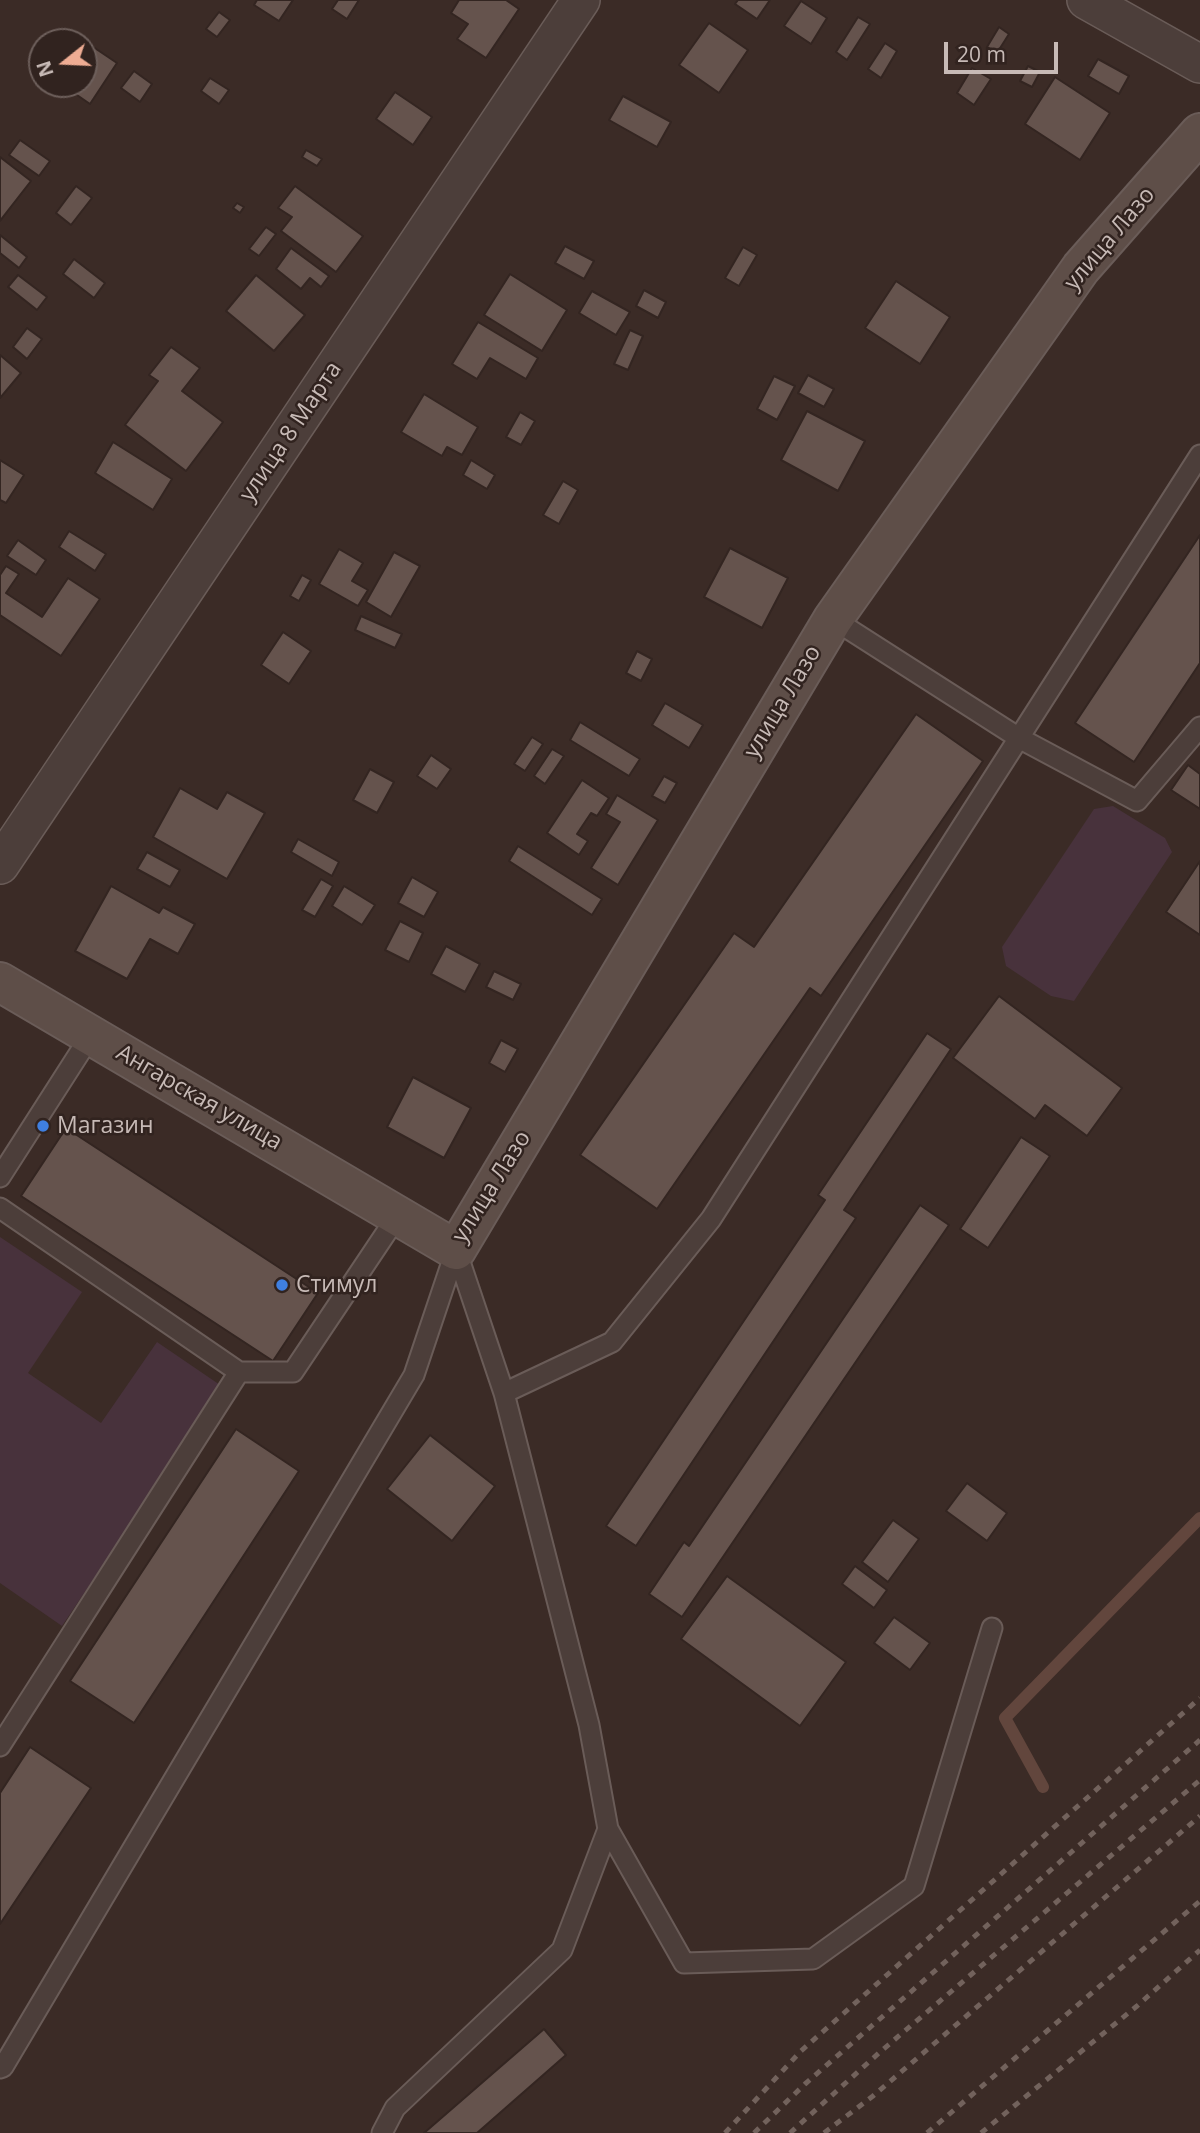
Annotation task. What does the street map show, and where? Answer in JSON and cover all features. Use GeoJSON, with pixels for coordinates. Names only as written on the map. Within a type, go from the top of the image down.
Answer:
{"type":"FeatureCollection","features":[{"type":"Feature","properties":{"kind":"street","name":"улица 8 Марта"},"geometry":{"type":"LineString","coordinates":[[0,865],[582,0]]}},
{"type":"Feature","properties":{"kind":"street"},"geometry":{"type":"LineString","coordinates":[[1086,0],[1200,64]]}},
{"type":"Feature","properties":{"kind":"street","name":"улица Лазо"},"geometry":{"type":"LineString","coordinates":[[398,1214],[456,1250],[833,619],[1082,268],[1200,132]]}},
{"type":"Feature","properties":{"kind":"street","name":"Ангарская улица"},"geometry":{"type":"LineString","coordinates":[[0,982],[398,1214]]}},
{"type":"Feature","properties":{"kind":"lane"},"geometry":{"type":"LineString","coordinates":[[504,1393],[612,1342],[711,1219],[1200,455]]}},
{"type":"Feature","properties":{"kind":"lane"},"geometry":{"type":"LineString","coordinates":[[833,619],[1019,738],[1136,801],[1200,727]]}},
{"type":"Feature","properties":{"kind":"lane"},"geometry":{"type":"LineString","coordinates":[[0,1177],[91,1035]]}},
{"type":"Feature","properties":{"kind":"lane"},"geometry":{"type":"LineString","coordinates":[[0,1208],[239,1372],[292,1371],[398,1214]]}},
{"type":"Feature","properties":{"kind":"lane"},"geometry":{"type":"LineString","coordinates":[[456,1250],[504,1393],[589,1725],[608,1829],[684,1963],[813,1959],[914,1886],[992,1628]]}},
{"type":"Feature","properties":{"kind":"lane"},"geometry":{"type":"LineString","coordinates":[[0,2068],[414,1375],[456,1250]]}},
{"type":"Feature","properties":{"kind":"lane"},"geometry":{"type":"LineString","coordinates":[[0,1746],[239,1372]]}},
{"type":"Feature","properties":{"kind":"lane"},"geometry":{"type":"LineString","coordinates":[[382,2133],[395,2108],[562,1950],[608,1829]]}},
{"type":"Feature","properties":{"kind":"shaded area"},"geometry":{"type":"Polygon","coordinates":[[[1113,806],[1165,838],[1172,852],[1074,1001],[1051,996],[1006,966],[1002,947],[1094,809],[1113,806]]]}},
{"type":"Feature","properties":{"kind":"shaded area"},"geometry":{"type":"Polygon","coordinates":[[[0,1237],[82,1292],[28,1373],[101,1423],[157,1342],[223,1387],[62,1626],[0,1583],[0,1237]]]}},
{"type":"Feature","properties":{"kind":"building"},"geometry":{"type":"Polygon","coordinates":[[[257,0],[293,0],[279,21],[254,5],[257,0]]]}},
{"type":"Feature","properties":{"kind":"building"},"geometry":{"type":"Polygon","coordinates":[[[338,0],[359,0],[347,19],[332,9],[338,0]]]}},
{"type":"Feature","properties":{"kind":"building"},"geometry":{"type":"Polygon","coordinates":[[[459,0],[506,0],[519,9],[486,58],[457,39],[468,24],[451,13],[459,0]]]}},
{"type":"Feature","properties":{"kind":"building"},"geometry":{"type":"Polygon","coordinates":[[[738,0],[770,0],[757,19],[735,4],[738,0]]]}},
{"type":"Feature","properties":{"kind":"building"},"geometry":{"type":"Polygon","coordinates":[[[801,1],[827,18],[811,44],[784,26],[801,1]]]}},
{"type":"Feature","properties":{"kind":"building"},"geometry":{"type":"Polygon","coordinates":[[[219,12],[230,20],[217,37],[206,29],[219,12]]]}},
{"type":"Feature","properties":{"kind":"building"},"geometry":{"type":"Polygon","coordinates":[[[858,17],[870,24],[847,60],[836,52],[858,17]]]}},
{"type":"Feature","properties":{"kind":"building"},"geometry":{"type":"Polygon","coordinates":[[[709,23],[748,50],[719,93],[679,65],[709,23]]]}},
{"type":"Feature","properties":{"kind":"building"},"geometry":{"type":"Polygon","coordinates":[[[999,27],[1009,34],[997,53],[987,47],[999,27]]]}},
{"type":"Feature","properties":{"kind":"building"},"geometry":{"type":"Polygon","coordinates":[[[885,43],[897,51],[881,78],[868,69],[885,43]]]}},
{"type":"Feature","properties":{"kind":"building"},"geometry":{"type":"Polygon","coordinates":[[[98,50],[117,63],[98,92],[98,50]]]}},
{"type":"Feature","properties":{"kind":"building"},"geometry":{"type":"Polygon","coordinates":[[[1098,59],[1129,76],[1119,94],[1088,76],[1098,59]]]}},
{"type":"Feature","properties":{"kind":"building"},"geometry":{"type":"Polygon","coordinates":[[[1028,66],[1040,72],[1032,87],[1020,81],[1028,66]]]}},
{"type":"Feature","properties":{"kind":"building"},"geometry":{"type":"Polygon","coordinates":[[[972,68],[991,79],[974,105],[957,93],[972,68]]]}},
{"type":"Feature","properties":{"kind":"building"},"geometry":{"type":"Polygon","coordinates":[[[134,71],[152,84],[140,102],[121,88],[134,71]]]}},
{"type":"Feature","properties":{"kind":"building"},"geometry":{"type":"Polygon","coordinates":[[[1055,77],[1110,113],[1080,160],[1025,124],[1055,77]]]}},
{"type":"Feature","properties":{"kind":"building"},"geometry":{"type":"Polygon","coordinates":[[[210,78],[229,90],[219,104],[201,91],[210,78]]]}},
{"type":"Feature","properties":{"kind":"building"},"geometry":{"type":"Polygon","coordinates":[[[395,92],[432,117],[413,145],[376,119],[395,92]]]}},
{"type":"Feature","properties":{"kind":"building"},"geometry":{"type":"Polygon","coordinates":[[[623,96],[671,122],[657,147],[609,120],[623,96]]]}},
{"type":"Feature","properties":{"kind":"building"},"geometry":{"type":"Polygon","coordinates":[[[81,98],[94,98],[90,104],[81,98]]]}},
{"type":"Feature","properties":{"kind":"building"},"geometry":{"type":"Polygon","coordinates":[[[20,140],[50,161],[39,176],[9,155],[20,140]]]}},
{"type":"Feature","properties":{"kind":"building"},"geometry":{"type":"Polygon","coordinates":[[[306,150],[322,159],[317,166],[302,157],[306,150]]]}},
{"type":"Feature","properties":{"kind":"building"},"geometry":{"type":"Polygon","coordinates":[[[0,157],[31,181],[0,221],[0,157]]]}},
{"type":"Feature","properties":{"kind":"building"},"geometry":{"type":"Polygon","coordinates":[[[76,186],[92,198],[71,225],[56,213],[76,186]]]}},
{"type":"Feature","properties":{"kind":"building"},"geometry":{"type":"Polygon","coordinates":[[[295,186],[363,236],[336,272],[281,231],[292,217],[278,208],[295,186]]]}},
{"type":"Feature","properties":{"kind":"building"},"geometry":{"type":"Polygon","coordinates":[[[237,203],[244,207],[240,213],[233,208],[237,203]]]}},
{"type":"Feature","properties":{"kind":"building"},"geometry":{"type":"Polygon","coordinates":[[[266,227],[276,234],[259,256],[249,249],[266,227]]]}},
{"type":"Feature","properties":{"kind":"building"},"geometry":{"type":"Polygon","coordinates":[[[0,235],[27,257],[19,268],[0,253],[0,235]]]}},
{"type":"Feature","properties":{"kind":"building"},"geometry":{"type":"Polygon","coordinates":[[[565,246],[594,261],[584,279],[555,263],[565,246]]]}},
{"type":"Feature","properties":{"kind":"building"},"geometry":{"type":"Polygon","coordinates":[[[743,247],[757,255],[739,286],[725,278],[743,247]]]}},
{"type":"Feature","properties":{"kind":"building"},"geometry":{"type":"Polygon","coordinates":[[[291,248],[329,276],[321,287],[310,278],[301,289],[276,269],[291,248]]]}},
{"type":"Feature","properties":{"kind":"building"},"geometry":{"type":"Polygon","coordinates":[[[74,259],[105,283],[94,298],[63,274],[74,259]]]}},
{"type":"Feature","properties":{"kind":"building"},"geometry":{"type":"Polygon","coordinates":[[[510,274],[567,310],[542,351],[484,315],[510,274]]]}},
{"type":"Feature","properties":{"kind":"building"},"geometry":{"type":"Polygon","coordinates":[[[18,275],[47,297],[37,310],[8,287],[18,275]]]}},
{"type":"Feature","properties":{"kind":"building"},"geometry":{"type":"Polygon","coordinates":[[[256,275],[305,315],[274,351],[226,311],[256,275]]]}},
{"type":"Feature","properties":{"kind":"building"},"geometry":{"type":"Polygon","coordinates":[[[896,281],[950,317],[920,364],[865,328],[896,281]]]}},
{"type":"Feature","properties":{"kind":"building"},"geometry":{"type":"Polygon","coordinates":[[[644,290],[666,302],[658,318],[636,306],[644,290]]]}},
{"type":"Feature","properties":{"kind":"building"},"geometry":{"type":"Polygon","coordinates":[[[592,291],[630,312],[616,335],[579,313],[592,291]]]}},
{"type":"Feature","properties":{"kind":"building"},"geometry":{"type":"Polygon","coordinates":[[[478,322],[538,358],[526,379],[490,358],[477,379],[452,364],[478,322]]]}},
{"type":"Feature","properties":{"kind":"building"},"geometry":{"type":"Polygon","coordinates":[[[27,328],[42,339],[27,359],[13,347],[27,328]]]}},
{"type":"Feature","properties":{"kind":"building"},"geometry":{"type":"Polygon","coordinates":[[[630,330],[643,336],[628,370],[614,364],[630,330]]]}},
{"type":"Feature","properties":{"kind":"building"},"geometry":{"type":"Polygon","coordinates":[[[171,347],[200,368],[182,391],[223,422],[186,471],[125,425],[158,381],[149,375],[171,347]]]}},
{"type":"Feature","properties":{"kind":"building"},"geometry":{"type":"Polygon","coordinates":[[[0,355],[21,373],[0,398],[0,355]]]}},
{"type":"Feature","properties":{"kind":"building"},"geometry":{"type":"Polygon","coordinates":[[[808,375],[834,389],[824,407],[798,393],[808,375]]]}},
{"type":"Feature","properties":{"kind":"building"},"geometry":{"type":"Polygon","coordinates":[[[774,376],[795,386],[777,420],[757,409],[774,376]]]}},
{"type":"Feature","properties":{"kind":"building"},"geometry":{"type":"Polygon","coordinates":[[[424,394],[478,427],[462,455],[447,447],[442,456],[401,432],[424,394]]]}},
{"type":"Feature","properties":{"kind":"building"},"geometry":{"type":"Polygon","coordinates":[[[807,411],[865,441],[838,491],[781,460],[807,411]]]}},
{"type":"Feature","properties":{"kind":"building"},"geometry":{"type":"Polygon","coordinates":[[[520,412],[535,421],[521,445],[506,437],[520,412]]]}},
{"type":"Feature","properties":{"kind":"building"},"geometry":{"type":"Polygon","coordinates":[[[113,442],[172,479],[153,510],[95,473],[113,442]]]}},
{"type":"Feature","properties":{"kind":"building"},"geometry":{"type":"Polygon","coordinates":[[[0,460],[24,475],[6,503],[0,500],[0,460]]]}},
{"type":"Feature","properties":{"kind":"building"},"geometry":{"type":"Polygon","coordinates":[[[471,460],[495,475],[487,489],[463,475],[471,460]]]}},
{"type":"Feature","properties":{"kind":"building"},"geometry":{"type":"Polygon","coordinates":[[[563,481],[578,490],[559,524],[543,515],[563,481]]]}},
{"type":"Feature","properties":{"kind":"building"},"geometry":{"type":"Polygon","coordinates":[[[69,531],[106,554],[95,571],[59,547],[69,531]]]}},
{"type":"Feature","properties":{"kind":"building"},"geometry":{"type":"Polygon","coordinates":[[[1200,535],[1200,663],[1134,762],[1075,723],[1200,535]]]}},
{"type":"Feature","properties":{"kind":"building"},"geometry":{"type":"Polygon","coordinates":[[[18,540],[46,560],[36,575],[7,556],[18,540]]]}},
{"type":"Feature","properties":{"kind":"building"},"geometry":{"type":"Polygon","coordinates":[[[730,548],[788,578],[762,628],[704,597],[730,548]]]}},
{"type":"Feature","properties":{"kind":"building"},"geometry":{"type":"Polygon","coordinates":[[[339,549],[363,563],[352,581],[368,590],[358,606],[319,584],[339,549]]]}},
{"type":"Feature","properties":{"kind":"building"},"geometry":{"type":"Polygon","coordinates":[[[394,552],[420,566],[391,617],[366,602],[394,552]]]}},
{"type":"Feature","properties":{"kind":"building"},"geometry":{"type":"Polygon","coordinates":[[[6,566],[19,574],[6,593],[42,617],[68,578],[100,599],[61,656],[0,615],[0,575],[6,566]]]}},
{"type":"Feature","properties":{"kind":"building"},"geometry":{"type":"Polygon","coordinates":[[[302,575],[311,580],[299,601],[290,596],[302,575]]]}},
{"type":"Feature","properties":{"kind":"building"},"geometry":{"type":"Polygon","coordinates":[[[361,616],[402,634],[395,648],[355,630],[361,616]]]}},
{"type":"Feature","properties":{"kind":"building"},"geometry":{"type":"Polygon","coordinates":[[[283,632],[311,651],[289,684],[261,665],[283,632]]]}},
{"type":"Feature","properties":{"kind":"building"},"geometry":{"type":"Polygon","coordinates":[[[637,651],[652,659],[641,681],[626,673],[637,651]]]}},
{"type":"Feature","properties":{"kind":"building"},"geometry":{"type":"Polygon","coordinates":[[[665,703],[703,725],[689,748],[652,725],[665,703]]]}},
{"type":"Feature","properties":{"kind":"building"},"geometry":{"type":"Polygon","coordinates":[[[916,714],[983,761],[821,996],[810,988],[657,1209],[580,1155],[734,933],[754,947],[916,714]]]}},
{"type":"Feature","properties":{"kind":"building"},"geometry":{"type":"Polygon","coordinates":[[[580,722],[640,759],[629,776],[570,740],[580,722]]]}},
{"type":"Feature","properties":{"kind":"building"},"geometry":{"type":"Polygon","coordinates":[[[532,737],[543,744],[525,771],[514,764],[532,737]]]}},
{"type":"Feature","properties":{"kind":"building"},"geometry":{"type":"Polygon","coordinates":[[[552,749],[564,756],[545,784],[534,776],[552,749]]]}},
{"type":"Feature","properties":{"kind":"building"},"geometry":{"type":"Polygon","coordinates":[[[431,755],[451,769],[437,789],[417,776],[431,755]]]}},
{"type":"Feature","properties":{"kind":"building"},"geometry":{"type":"Polygon","coordinates":[[[1188,765],[1200,774],[1200,809],[1171,790],[1188,765]]]}},
{"type":"Feature","properties":{"kind":"building"},"geometry":{"type":"Polygon","coordinates":[[[370,769],[394,782],[377,813],[353,800],[370,769]]]}},
{"type":"Feature","properties":{"kind":"building"},"geometry":{"type":"Polygon","coordinates":[[[664,776],[677,783],[665,803],[652,796],[664,776]]]}},
{"type":"Feature","properties":{"kind":"building"},"geometry":{"type":"Polygon","coordinates":[[[582,780],[609,798],[597,816],[591,813],[577,834],[588,841],[579,855],[547,833],[582,780]]]}},
{"type":"Feature","properties":{"kind":"building"},"geometry":{"type":"Polygon","coordinates":[[[180,788],[217,809],[227,792],[265,813],[227,879],[153,837],[180,788]]]}},
{"type":"Feature","properties":{"kind":"building"},"geometry":{"type":"Polygon","coordinates":[[[617,795],[658,820],[618,885],[591,868],[620,822],[606,814],[617,795]]]}},
{"type":"Feature","properties":{"kind":"building"},"geometry":{"type":"Polygon","coordinates":[[[298,839],[339,862],[332,876],[291,852],[298,839]]]}},
{"type":"Feature","properties":{"kind":"building"},"geometry":{"type":"Polygon","coordinates":[[[518,846],[602,899],[592,915],[509,861],[518,846]]]}},
{"type":"Feature","properties":{"kind":"building"},"geometry":{"type":"Polygon","coordinates":[[[147,852],[180,870],[170,887],[137,869],[147,852]]]}},
{"type":"Feature","properties":{"kind":"building"},"geometry":{"type":"Polygon","coordinates":[[[1200,861],[1200,935],[1166,912],[1200,861]]]}},
{"type":"Feature","properties":{"kind":"building"},"geometry":{"type":"Polygon","coordinates":[[[412,877],[438,892],[424,917],[398,903],[412,877]]]}},
{"type":"Feature","properties":{"kind":"building"},"geometry":{"type":"Polygon","coordinates":[[[321,879],[333,886],[315,917],[302,910],[321,879]]]}},
{"type":"Feature","properties":{"kind":"building"},"geometry":{"type":"Polygon","coordinates":[[[111,886],[159,913],[163,907],[195,924],[178,954],[150,939],[127,979],[75,951],[111,886]]]}},
{"type":"Feature","properties":{"kind":"building"},"geometry":{"type":"Polygon","coordinates":[[[344,886],[375,905],[362,925],[332,906],[344,886]]]}},
{"type":"Feature","properties":{"kind":"building"},"geometry":{"type":"Polygon","coordinates":[[[400,921],[423,933],[409,962],[385,950],[400,921]]]}},
{"type":"Feature","properties":{"kind":"building"},"geometry":{"type":"Polygon","coordinates":[[[446,946],[480,964],[465,992],[431,974],[446,946]]]}},
{"type":"Feature","properties":{"kind":"building"},"geometry":{"type":"Polygon","coordinates":[[[494,971],[521,984],[513,1000],[486,987],[494,971]]]}},
{"type":"Feature","properties":{"kind":"building"},"geometry":{"type":"Polygon","coordinates":[[[999,996],[1122,1088],[1087,1136],[1045,1105],[1035,1119],[953,1058],[999,996]]]}},
{"type":"Feature","properties":{"kind":"building"},"geometry":{"type":"Polygon","coordinates":[[[927,1033],[951,1049],[844,1210],[856,1218],[636,1546],[606,1526],[825,1200],[818,1195],[927,1033]]]}},
{"type":"Feature","properties":{"kind":"building"},"geometry":{"type":"Polygon","coordinates":[[[501,1040],[518,1049],[505,1072],[489,1063],[501,1040]]]}},
{"type":"Feature","properties":{"kind":"building"},"geometry":{"type":"Polygon","coordinates":[[[413,1077],[471,1108],[444,1158],[387,1127],[413,1077]]]}},
{"type":"Feature","properties":{"kind":"building"},"geometry":{"type":"Polygon","coordinates":[[[66,1128],[318,1293],[273,1361],[21,1196],[66,1128]]]}},
{"type":"Feature","properties":{"kind":"building"},"geometry":{"type":"Polygon","coordinates":[[[1021,1137],[1050,1156],[988,1248],[960,1229],[1021,1137]]]}},
{"type":"Feature","properties":{"kind":"building"},"geometry":{"type":"Polygon","coordinates":[[[920,1205],[949,1225],[682,1617],[649,1594],[684,1542],[689,1546],[920,1205]]]}},
{"type":"Feature","properties":{"kind":"building"},"geometry":{"type":"Polygon","coordinates":[[[236,1429],[299,1471],[134,1723],[70,1681],[236,1429]]]}},
{"type":"Feature","properties":{"kind":"building"},"geometry":{"type":"Polygon","coordinates":[[[430,1435],[495,1486],[452,1541],[387,1489],[430,1435]]]}},
{"type":"Feature","properties":{"kind":"building"},"geometry":{"type":"Polygon","coordinates":[[[967,1483],[1007,1513],[987,1541],[946,1511],[967,1483]]]}},
{"type":"Feature","properties":{"kind":"building"},"geometry":{"type":"Polygon","coordinates":[[[893,1520],[919,1539],[888,1582],[862,1562],[893,1520]]]}},
{"type":"Feature","properties":{"kind":"building"},"geometry":{"type":"Polygon","coordinates":[[[855,1566],[887,1590],[874,1608],[842,1584],[855,1566]]]}},
{"type":"Feature","properties":{"kind":"building"},"geometry":{"type":"Polygon","coordinates":[[[727,1576],[846,1662],[800,1726],[681,1639],[727,1576]]]}},
{"type":"Feature","properties":{"kind":"building"},"geometry":{"type":"Polygon","coordinates":[[[894,1617],[930,1643],[910,1670],[874,1643],[894,1617]]]}},
{"type":"Feature","properties":{"kind":"building"},"geometry":{"type":"Polygon","coordinates":[[[30,1747],[91,1788],[0,1924],[0,1793],[30,1747]]]}},
{"type":"Feature","properties":{"kind":"building"},"geometry":{"type":"Polygon","coordinates":[[[544,2029],[566,2055],[477,2133],[424,2133],[544,2029]]]}},
{"type":"Feature","properties":{"kind":"waterway"},"geometry":{"type":"LineString","coordinates":[[1043,1787],[1005,1718],[1200,1518]]}},
{"type":"Feature","properties":{"kind":"railway"},"geometry":{"type":"LineString","coordinates":[[725,2133],[801,2051],[1200,1698]]}},
{"type":"Feature","properties":{"kind":"railway"},"geometry":{"type":"LineString","coordinates":[[754,2133],[805,2084],[1200,1740]]}},
{"type":"Feature","properties":{"kind":"railway"},"geometry":{"type":"LineString","coordinates":[[790,2133],[880,2052],[1200,1780]]}},
{"type":"Feature","properties":{"kind":"railway"},"geometry":{"type":"LineString","coordinates":[[824,2133],[873,2096],[1200,1816]]}},
{"type":"Feature","properties":{"kind":"railway"},"geometry":{"type":"LineString","coordinates":[[927,2133],[1200,1901]]}},
{"type":"Feature","properties":{"kind":"railway"},"geometry":{"type":"LineString","coordinates":[[981,2133],[1137,2006],[1200,1950]]}},
{"type":"Feature","properties":{"kind":"place","name":"Магазин"},"geometry":{"type":"Point","coordinates":[43,1126]}},
{"type":"Feature","properties":{"kind":"place","name":"Стимул"},"geometry":{"type":"Point","coordinates":[282,1285]}}]}
